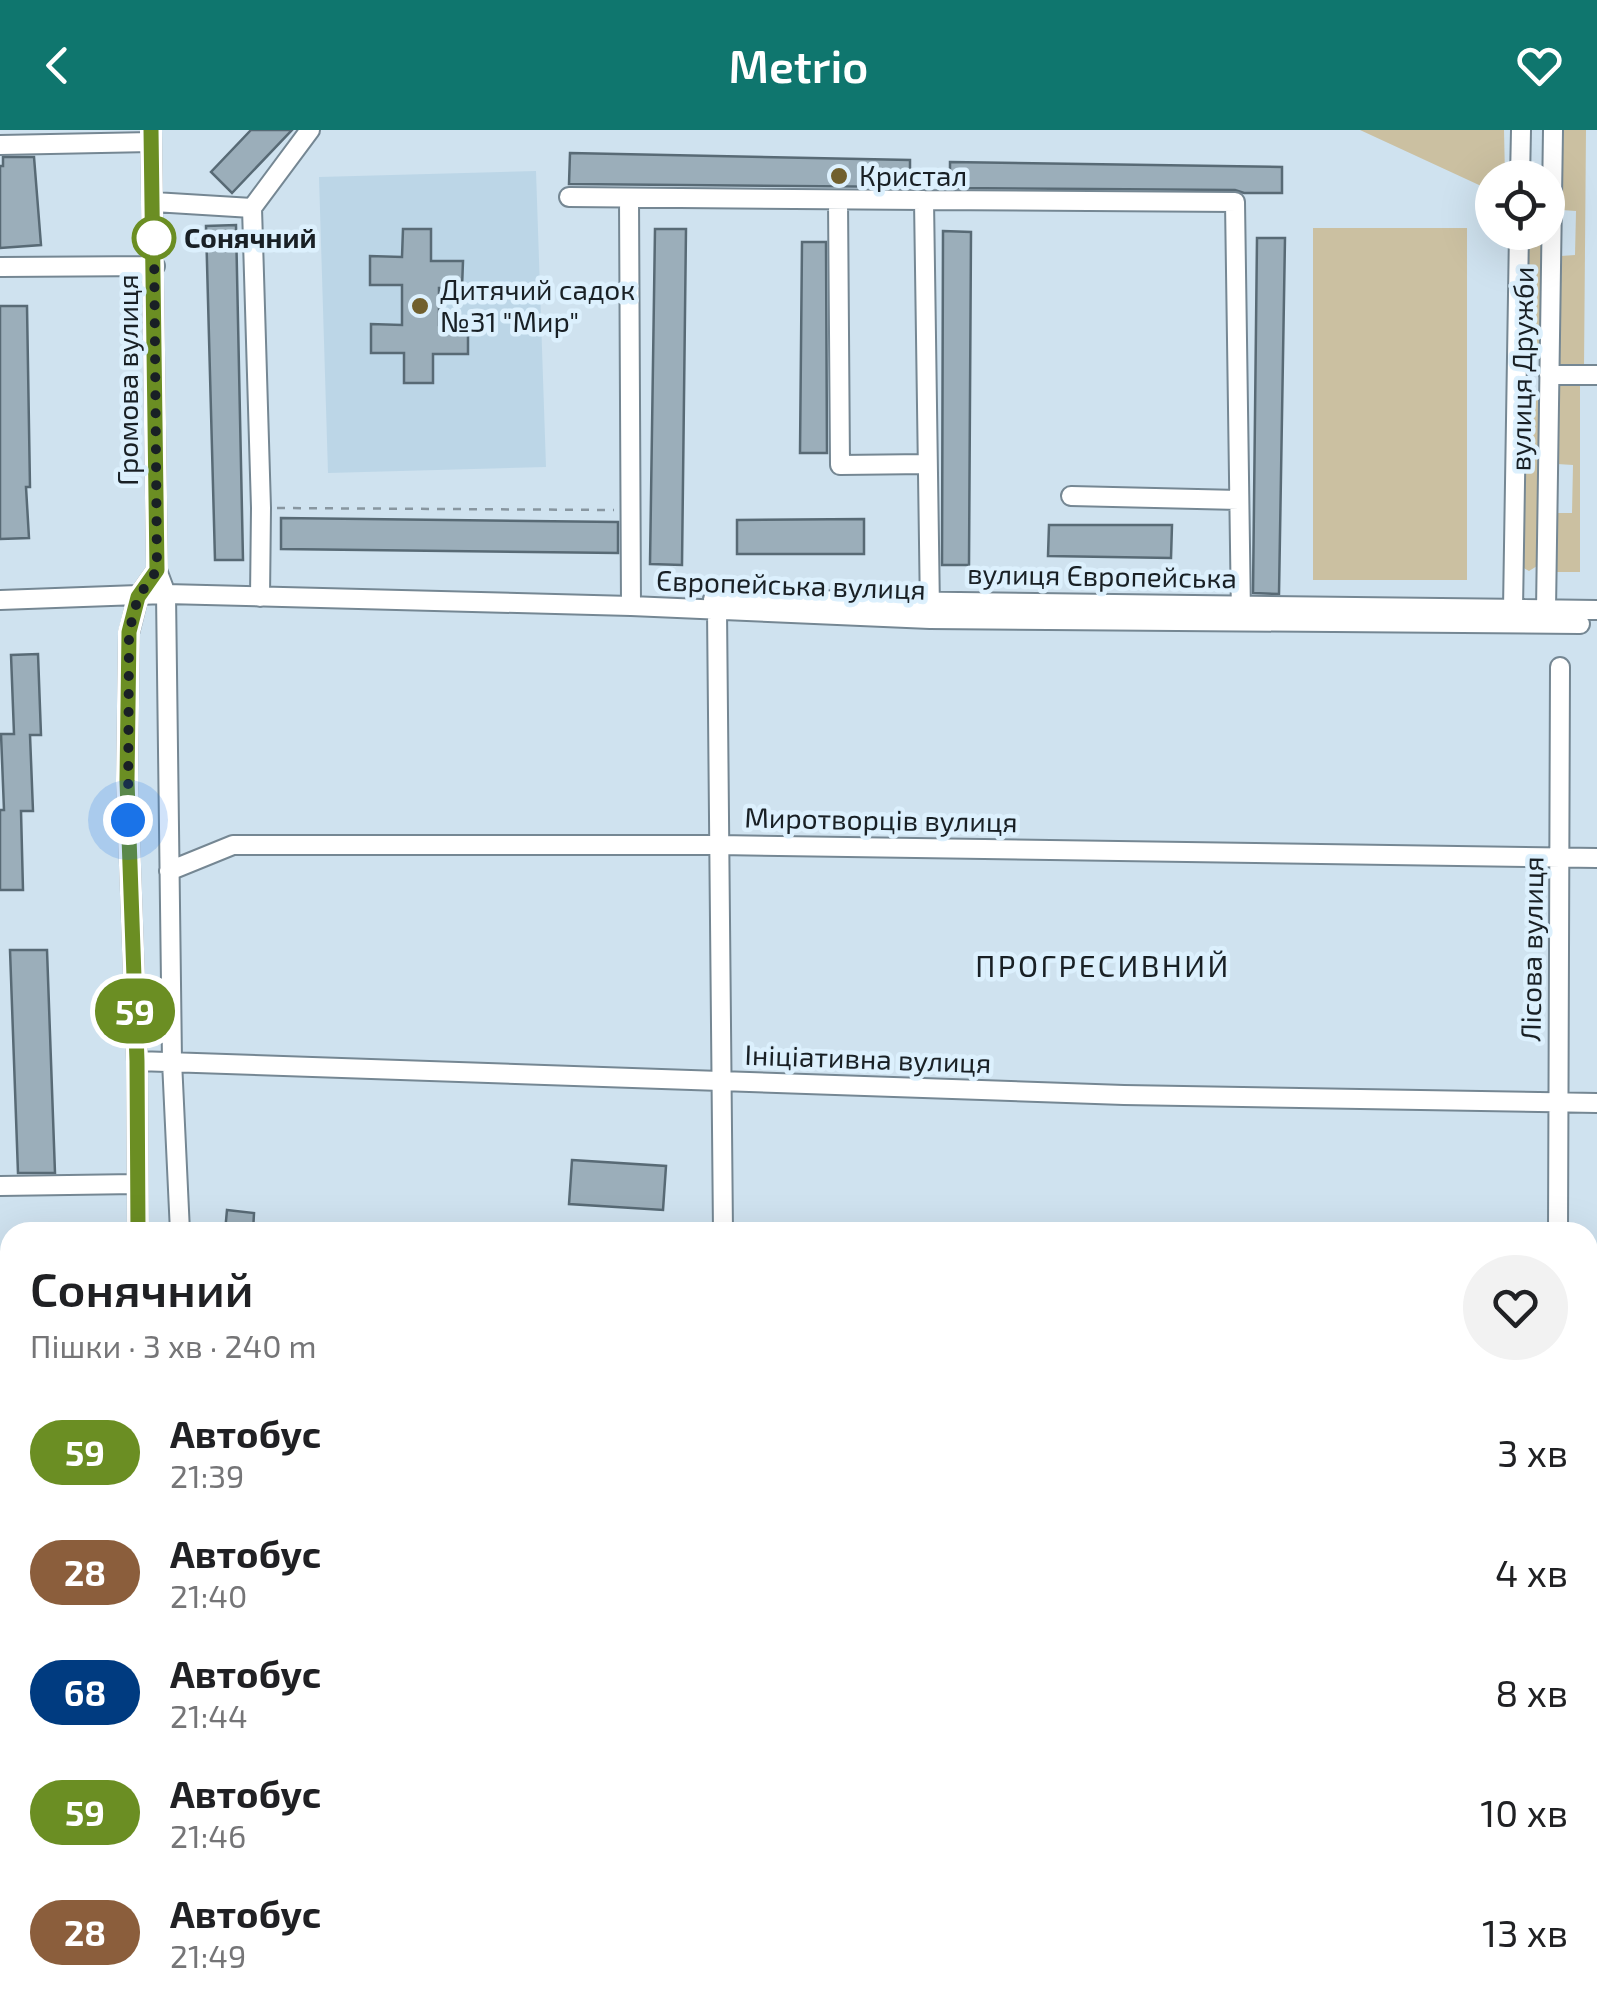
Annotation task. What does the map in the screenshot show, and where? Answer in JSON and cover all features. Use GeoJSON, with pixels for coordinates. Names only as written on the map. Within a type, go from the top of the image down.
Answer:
{"type":"FeatureCollection","features":[{"type":"Feature","properties":{"kind":"street"},"geometry":{"type":"LineString","coordinates":[[260,597],[252,208],[310,130]]}},
{"type":"Feature","properties":{"kind":"street"},"geometry":{"type":"LineString","coordinates":[[1520,160],[1521,130]]}},
{"type":"Feature","properties":{"kind":"street","name":"вулиця Дружби"},"geometry":{"type":"LineString","coordinates":[[1546,610],[1554,130]]}},
{"type":"Feature","properties":{"kind":"street"},"geometry":{"type":"LineString","coordinates":[[0,145],[151,136]]}},
{"type":"Feature","properties":{"kind":"street","name":"Громова вулиця"},"geometry":{"type":"LineString","coordinates":[[151,136],[157,570],[166,594],[172,1061],[180,1222]]}},
{"type":"Feature","properties":{"kind":"street"},"geometry":{"type":"LineString","coordinates":[[569,197],[1234,202],[1241,620]]}},
{"type":"Feature","properties":{"kind":"street"},"geometry":{"type":"LineString","coordinates":[[628,198],[631,606]]}},
{"type":"Feature","properties":{"kind":"street"},"geometry":{"type":"LineString","coordinates":[[838,200],[840,465],[927,464]]}},
{"type":"Feature","properties":{"kind":"street"},"geometry":{"type":"LineString","coordinates":[[924,200],[930,619]]}},
{"type":"Feature","properties":{"kind":"street"},"geometry":{"type":"LineString","coordinates":[[154,202],[252,208]]}},
{"type":"Feature","properties":{"kind":"street","name":"вулиця Дружби"},"geometry":{"type":"LineString","coordinates":[[1513,609],[1519,250]]}},
{"type":"Feature","properties":{"kind":"street"},"geometry":{"type":"LineString","coordinates":[[0,266],[155,266]]}},
{"type":"Feature","properties":{"kind":"street"},"geometry":{"type":"LineString","coordinates":[[1517,354],[1522,363],[1533,368],[1544,364],[1549,374]]}},
{"type":"Feature","properties":{"kind":"street"},"geometry":{"type":"LineString","coordinates":[[1516,390],[1549,374],[1597,376]]}},
{"type":"Feature","properties":{"kind":"street"},"geometry":{"type":"LineString","coordinates":[[1071,496],[1239,500]]}},
{"type":"Feature","properties":{"kind":"street"},"geometry":{"type":"LineString","coordinates":[[138,1222],[137,1061],[127,781],[129,632],[138,597],[157,570]]}},
{"type":"Feature","properties":{"kind":"street","name":"вулиця Європейська"},"geometry":{"type":"LineString","coordinates":[[186,592],[1597,610]]}},
{"type":"Feature","properties":{"kind":"street","name":"Європейська вулиця"},"geometry":{"type":"LineString","coordinates":[[0,600],[166,594],[631,606],[930,619],[1580,624]]}},
{"type":"Feature","properties":{"kind":"street"},"geometry":{"type":"LineString","coordinates":[[716,610],[723,1222]]}},
{"type":"Feature","properties":{"kind":"street","name":"Лісова вулиця"},"geometry":{"type":"LineString","coordinates":[[1558,1222],[1560,667]]}},
{"type":"Feature","properties":{"kind":"street","name":"Миротворців вулиця"},"geometry":{"type":"LineString","coordinates":[[169,871],[233,846],[719,845],[1597,858]]}},
{"type":"Feature","properties":{"kind":"street","name":"Ініціативна вулиця"},"geometry":{"type":"LineString","coordinates":[[137,1061],[1124,1095],[1597,1103]]}},
{"type":"Feature","properties":{"kind":"street"},"geometry":{"type":"LineString","coordinates":[[0,1186],[136,1184]]}},
{"type":"Feature","properties":{"kind":"path"},"geometry":{"type":"LineString","coordinates":[[261,508],[631,510]]}},
{"type":"Feature","properties":{"kind":"shaded area"},"geometry":{"type":"Polygon","coordinates":[[[1360,130],[1504,130],[1505,160],[1475,160],[1475,183],[1360,130]]]}},
{"type":"Feature","properties":{"kind":"shaded area"},"geometry":{"type":"Polygon","coordinates":[[[1563,130],[1586,130],[1584,369],[1559,368],[1561,256],[1575,255],[1576,211],[1565,210],[1563,130]]]}},
{"type":"Feature","properties":{"kind":"shaded area"},"geometry":{"type":"Polygon","coordinates":[[[536,171],[546,467],[328,473],[319,177],[536,171]]]}},
{"type":"Feature","properties":{"kind":"shaded area"},"geometry":{"type":"Polygon","coordinates":[[[1313,228],[1467,228],[1467,580],[1313,580],[1313,228]]]}},
{"type":"Feature","properties":{"kind":"shaded area"},"geometry":{"type":"Polygon","coordinates":[[[1526,250],[1543,250],[1541,349],[1531,357],[1525,353],[1526,250]]]}},
{"type":"Feature","properties":{"kind":"shaded area"},"geometry":{"type":"Polygon","coordinates":[[[1558,381],[1580,382],[1580,572],[1555,572],[1556,513],[1572,513],[1573,465],[1557,464],[1558,381]]]}},
{"type":"Feature","properties":{"kind":"shaded area"},"geometry":{"type":"Polygon","coordinates":[[[1533,388],[1540,396],[1537,566],[1529,571],[1522,567],[1525,392],[1533,388]]]}},
{"type":"Feature","properties":{"kind":"building"},"geometry":{"type":"Polygon","coordinates":[[[251,130],[292,130],[232,193],[211,172],[251,130]]]}},
{"type":"Feature","properties":{"kind":"building"},"geometry":{"type":"Polygon","coordinates":[[[570,153],[910,160],[910,187],[569,184],[570,153]]]}},
{"type":"Feature","properties":{"kind":"building"},"geometry":{"type":"Polygon","coordinates":[[[3,157],[34,157],[41,245],[0,248],[3,157]]]}},
{"type":"Feature","properties":{"kind":"building"},"geometry":{"type":"Polygon","coordinates":[[[950,162],[1282,167],[1282,193],[950,188],[950,162]]]}},
{"type":"Feature","properties":{"kind":"building"},"geometry":{"type":"Polygon","coordinates":[[[236,225],[243,560],[215,560],[206,226],[236,225]]]}},
{"type":"Feature","properties":{"kind":"building","name":"Дитячий садок №31 \"Мир\""},"geometry":{"type":"Polygon","coordinates":[[[403,229],[431,229],[431,261],[463,261],[462,288],[439,288],[439,325],[468,325],[468,354],[433,354],[433,383],[404,383],[404,353],[371,353],[371,324],[402,325],[402,285],[370,285],[370,256],[402,257],[403,229]]]}},
{"type":"Feature","properties":{"kind":"building"},"geometry":{"type":"Polygon","coordinates":[[[655,229],[686,229],[682,565],[650,564],[655,229]]]}},
{"type":"Feature","properties":{"kind":"building"},"geometry":{"type":"Polygon","coordinates":[[[943,231],[971,232],[969,565],[942,565],[943,231]]]}},
{"type":"Feature","properties":{"kind":"building"},"geometry":{"type":"Polygon","coordinates":[[[1257,238],[1285,238],[1279,594],[1253,593],[1257,238]]]}},
{"type":"Feature","properties":{"kind":"building"},"geometry":{"type":"Polygon","coordinates":[[[802,242],[826,242],[827,453],[800,453],[802,242]]]}},
{"type":"Feature","properties":{"kind":"building"},"geometry":{"type":"Polygon","coordinates":[[[0,306],[27,306],[29,538],[0,539],[0,306]]]}},
{"type":"Feature","properties":{"kind":"building"},"geometry":{"type":"Polygon","coordinates":[[[281,518],[618,522],[618,553],[281,549],[281,518]]]}},
{"type":"Feature","properties":{"kind":"building"},"geometry":{"type":"Polygon","coordinates":[[[864,519],[864,554],[737,554],[737,520],[864,519]]]}},
{"type":"Feature","properties":{"kind":"building"},"geometry":{"type":"Polygon","coordinates":[[[1049,525],[1172,525],[1171,558],[1048,556],[1049,525]]]}},
{"type":"Feature","properties":{"kind":"building"},"geometry":{"type":"Polygon","coordinates":[[[38,654],[41,735],[30,735],[33,811],[21,811],[23,890],[0,890],[0,810],[4,810],[1,734],[14,734],[11,655],[38,654]]]}},
{"type":"Feature","properties":{"kind":"building"},"geometry":{"type":"Polygon","coordinates":[[[10,950],[47,950],[55,1173],[18,1173],[10,950]]]}},
{"type":"Feature","properties":{"kind":"building"},"geometry":{"type":"Polygon","coordinates":[[[572,1160],[666,1166],[663,1210],[569,1204],[572,1160]]]}},
{"type":"Feature","properties":{"kind":"building"},"geometry":{"type":"Polygon","coordinates":[[[227,1210],[254,1213],[254,1222],[226,1222],[227,1210]]]}},
{"type":"Feature","properties":{"kind":"bus line","name":"59"},"geometry":{"type":"LineString","coordinates":[[138,1222],[137,1061],[127,781],[129,632],[138,597],[157,570],[151,130]]}},
{"type":"Feature","properties":{"kind":"place","name":"Кристал"},"geometry":{"type":"Point","coordinates":[839,176]}},
{"type":"Feature","properties":{"kind":"place","name":"Сонячний"},"geometry":{"type":"Point","coordinates":[154,238]}},
{"type":"Feature","properties":{"kind":"place","name":"Дитячий садок №31 \"Мир\""},"geometry":{"type":"Point","coordinates":[420,306]}},
{"type":"Feature","properties":{"kind":"district","name":"ПРОГРЕСИВНИЙ"},"geometry":{"type":"Point","coordinates":[1103,967]}},
{"type":"Feature","properties":{"kind":"route"},"geometry":{"type":"LineString","coordinates":[[128,820],[129,632],[138,597],[157,570],[154,234],[154,238]]}}]}
